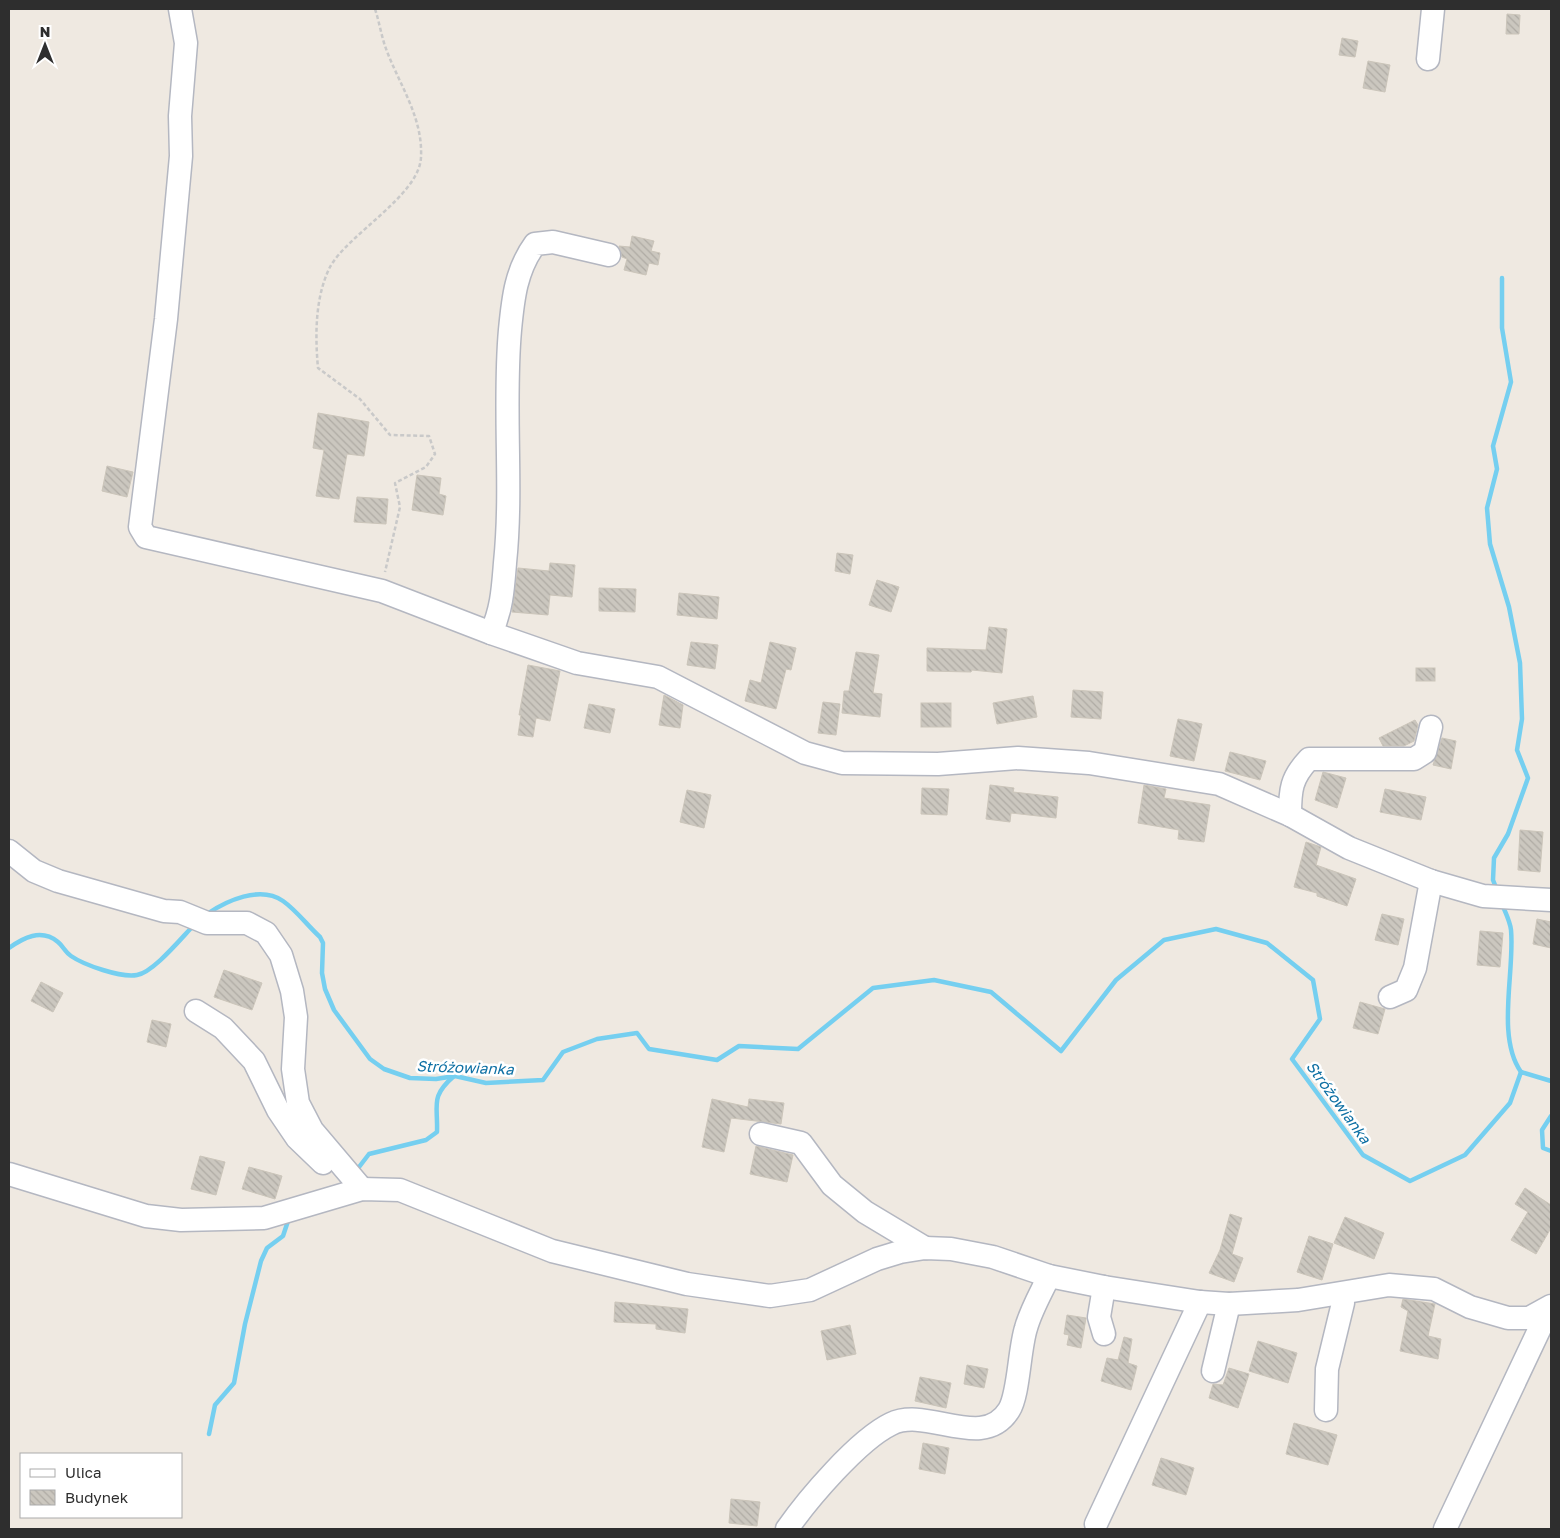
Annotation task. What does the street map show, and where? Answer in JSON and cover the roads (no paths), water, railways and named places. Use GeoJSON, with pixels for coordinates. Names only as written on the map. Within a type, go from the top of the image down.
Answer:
{"type":"FeatureCollection","features":[{"type":"Feature","properties":{"kind":"street"},"geometry":{"type":"LineString","coordinates":[[180,9],[186,43],[180,116],[181,156],[166,319],[140,527],[146,537],[382,591],[491,633],[577,663],[658,677],[806,753],[842,763],[938,764],[1018,758],[1089,763],[1219,784],[1290,815],[1349,848],[1431,881],[1488,896],[1551,900]]}},
{"type":"Feature","properties":{"kind":"street"},"geometry":{"type":"LineString","coordinates":[[1428,58],[1433,9]]}},
{"type":"Feature","properties":{"kind":"street"},"geometry":{"type":"LineString","coordinates":[[491,633],[500,613],[508,541],[510,486],[507,407],[508,350],[514,293],[523,260],[535,244],[553,242],[609,255]]}},
{"type":"Feature","properties":{"kind":"street"},"geometry":{"type":"LineString","coordinates":[[1290,815],[1290,791],[1296,773],[1309,759],[1414,759],[1425,752],[1431,727]]}},
{"type":"Feature","properties":{"kind":"street"},"geometry":{"type":"LineString","coordinates":[[9,851],[34,871],[58,881],[164,911],[180,912],[207,923],[246,923],[266,933],[281,955],[292,991],[296,1017],[293,1069],[298,1103],[312,1130],[354,1191]]}},
{"type":"Feature","properties":{"kind":"street"},"geometry":{"type":"LineString","coordinates":[[1390,997],[1406,990],[1415,968],[1431,881]]}},
{"type":"Feature","properties":{"kind":"street"},"geometry":{"type":"LineString","coordinates":[[196,1011],[223,1028],[254,1061],[278,1110],[297,1138],[354,1191]]}},
{"type":"Feature","properties":{"kind":"street"},"geometry":{"type":"LineString","coordinates":[[760,1134],[801,1143],[832,1185],[865,1212],[925,1248]]}},
{"type":"Feature","properties":{"kind":"street"},"geometry":{"type":"LineString","coordinates":[[9,1174],[146,1216],[181,1220],[264,1218],[354,1191],[400,1190],[552,1251],[688,1284],[770,1296],[810,1290],[877,1259],[900,1252],[925,1248],[951,1249],[993,1257],[1049,1276],[1104,1288],[1200,1302],[1229,1304],[1298,1300],[1389,1285],[1434,1289],[1470,1307],[1508,1318],[1528,1318],[1550,1307]]}},
{"type":"Feature","properties":{"kind":"street"},"geometry":{"type":"LineString","coordinates":[[787,1529],[828,1480],[862,1444],[892,1423],[910,1420],[929,1420],[963,1428],[990,1427],[1009,1411],[1015,1394],[1018,1362],[1026,1326],[1049,1276]]}},
{"type":"Feature","properties":{"kind":"street"},"geometry":{"type":"LineString","coordinates":[[1104,1288],[1099,1317],[1104,1334]]}},
{"type":"Feature","properties":{"kind":"street"},"geometry":{"type":"LineString","coordinates":[[1326,1410],[1326,1369],[1343,1303],[1342,1294]]}},
{"type":"Feature","properties":{"kind":"street"},"geometry":{"type":"LineString","coordinates":[[1096,1524],[1200,1302]]}},
{"type":"Feature","properties":{"kind":"street"},"geometry":{"type":"LineString","coordinates":[[1213,1371],[1229,1304]]}},
{"type":"Feature","properties":{"kind":"street"},"geometry":{"type":"LineString","coordinates":[[1445,1529],[1550,1307]]}},
{"type":"Feature","properties":{"kind":"waterway"},"geometry":{"type":"LineString","coordinates":[[1497,890],[1493,880],[1494,858],[1508,834],[1528,778],[1517,750],[1522,719],[1520,663],[1509,607],[1490,544],[1487,508],[1497,469],[1493,446],[1511,382],[1502,328],[1502,278]]}},
{"type":"Feature","properties":{"kind":"waterway","name":"Stróżowianka"},"geometry":{"type":"LineString","coordinates":[[207,914],[233,900],[254,895],[274,896],[288,905],[320,937],[323,943],[322,973],[325,989],[334,1010],[370,1059],[384,1069],[410,1078],[436,1079],[455,1076],[486,1083],[543,1080],[563,1052],[597,1039],[637,1033],[649,1049],[717,1060],[739,1046],[798,1049],[873,988],[934,980],[991,992],[1061,1051],[1116,980],[1164,940],[1216,929],[1267,943],[1313,980],[1320,1019],[1292,1059],[1363,1155],[1410,1181],[1465,1155],[1510,1103],[1521,1072],[1551,1081]]}},
{"type":"Feature","properties":{"kind":"waterway"},"geometry":{"type":"LineString","coordinates":[[1502,904],[1509,920],[1512,946],[1508,1003],[1509,1041],[1521,1072]]}},
{"type":"Feature","properties":{"kind":"waterway","name":"Stróżowianka"},"geometry":{"type":"LineString","coordinates":[[9,948],[26,938],[39,935],[45,936],[58,942],[77,960],[113,973],[137,975],[151,968],[159,961],[195,924]]}},
{"type":"Feature","properties":{"kind":"waterway"},"geometry":{"type":"LineString","coordinates":[[356,1171],[369,1154],[426,1140],[437,1132],[436,1108],[438,1096],[446,1083],[454,1076]]}},
{"type":"Feature","properties":{"kind":"waterway","name":"Stróżowianka"},"geometry":{"type":"LineString","coordinates":[[1551,1116],[1542,1130],[1543,1148],[1551,1151]]}},
{"type":"Feature","properties":{"kind":"waterway"},"geometry":{"type":"LineString","coordinates":[[209,1434],[215,1405],[234,1383],[245,1324],[261,1261],[267,1248],[283,1236],[288,1221]]}}]}
